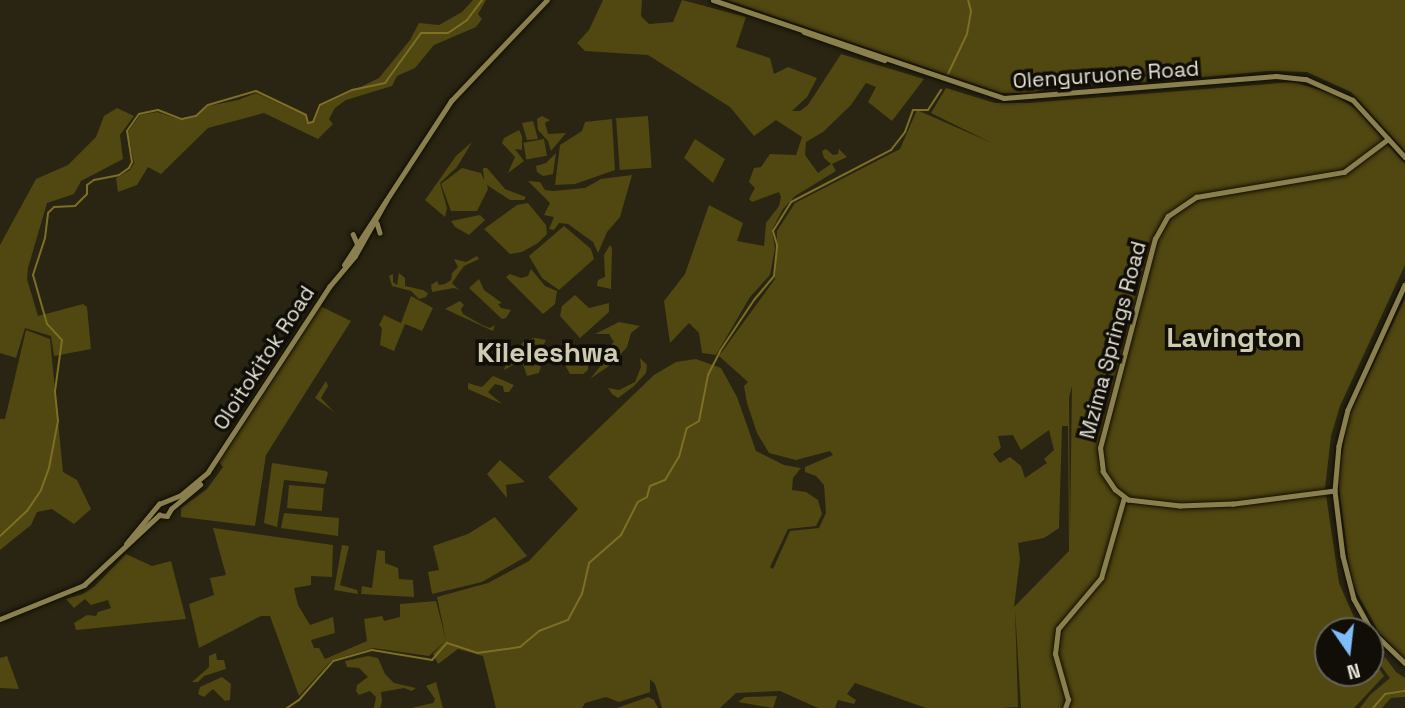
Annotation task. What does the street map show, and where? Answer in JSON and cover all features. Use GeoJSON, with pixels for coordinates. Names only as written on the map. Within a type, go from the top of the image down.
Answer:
{"type":"FeatureCollection","features":[{"type":"Feature","properties":{"kind":"street","name":"Oloitokitok Road"},"geometry":{"type":"LineString","coordinates":[[208,472],[451,102],[547,0]]}},
{"type":"Feature","properties":{"kind":"street","name":"Olenguruone Road"},"geometry":{"type":"LineString","coordinates":[[713,0],[803,32],[855,46],[885,60],[1009,99],[1276,76],[1306,79],[1353,100],[1405,157]]}},
{"type":"Feature","properties":{"kind":"street","name":"Mzima Springs Road"},"geometry":{"type":"LineString","coordinates":[[1124,498],[1104,471],[1100,448],[1155,239],[1168,216],[1196,197],[1344,172],[1388,138]]}},
{"type":"Feature","properties":{"kind":"street","name":"Oloitokitok Road"},"geometry":{"type":"LineString","coordinates":[[343,268],[377,222],[386,201]]}},
{"type":"Feature","properties":{"kind":"street"},"geometry":{"type":"LineString","coordinates":[[377,222],[380,233]]}},
{"type":"Feature","properties":{"kind":"street"},"geometry":{"type":"LineString","coordinates":[[353,234],[358,244]]}},
{"type":"Feature","properties":{"kind":"street"},"geometry":{"type":"LineString","coordinates":[[1405,285],[1348,410],[1339,446],[1335,491],[1343,556],[1354,599],[1373,631],[1405,663]]}},
{"type":"Feature","properties":{"kind":"street"},"geometry":{"type":"LineString","coordinates":[[0,619],[84,585],[158,512],[159,504],[191,489],[208,472]]}},
{"type":"Feature","properties":{"kind":"street"},"geometry":{"type":"LineString","coordinates":[[158,512],[167,516],[171,509],[199,486],[208,472]]}},
{"type":"Feature","properties":{"kind":"street"},"geometry":{"type":"LineString","coordinates":[[1066,707],[1055,654],[1058,629],[1101,578],[1124,498],[1180,506],[1233,504],[1335,491]]}},
{"type":"Feature","properties":{"kind":"street"},"geometry":{"type":"LineString","coordinates":[[165,502],[171,509]]}},
{"type":"Feature","properties":{"kind":"shaded area"},"geometry":{"type":"Polygon","coordinates":[[[473,0],[486,0],[478,14],[482,19],[476,27],[434,45],[415,68],[397,76],[392,86],[346,100],[335,108],[329,119],[333,124],[318,139],[264,113],[208,128],[161,174],[148,167],[137,185],[118,192],[116,178],[130,170],[134,163],[128,132],[140,115],[157,112],[182,120],[196,117],[208,106],[256,93],[306,116],[308,123],[313,123],[321,106],[379,78],[410,40],[419,23],[439,25],[462,12],[473,0]]]}},
{"type":"Feature","properties":{"kind":"shaded area"},"geometry":{"type":"Polygon","coordinates":[[[603,0],[642,0],[641,16],[649,24],[673,22],[682,0],[746,17],[736,47],[770,58],[774,74],[788,67],[817,78],[807,97],[792,111],[800,111],[808,105],[841,54],[924,79],[892,121],[868,102],[876,87],[866,83],[851,105],[823,132],[806,142],[805,155],[818,173],[831,164],[824,158],[822,151],[826,149],[833,155],[838,154],[839,149],[847,157],[832,164],[836,171],[795,196],[783,209],[772,230],[775,248],[770,275],[750,297],[716,355],[702,353],[699,333],[689,323],[670,343],[664,301],[685,274],[709,205],[743,223],[737,241],[764,246],[766,223],[779,206],[781,197],[779,192],[752,202],[749,199],[755,188],[749,182],[754,168],[761,167],[770,154],[796,155],[802,137],[776,120],[754,136],[730,107],[648,55],[585,51],[577,43],[589,30],[603,0]]]}},
{"type":"Feature","properties":{"kind":"shaded area"},"geometry":{"type":"Polygon","coordinates":[[[727,0],[1405,0],[1405,151],[1351,92],[1307,72],[1268,71],[1151,82],[1055,86],[1033,93],[1001,93],[727,0]]]}},
{"type":"Feature","properties":{"kind":"shaded area"},"geometry":{"type":"Polygon","coordinates":[[[1293,82],[1333,94],[1357,110],[1405,164],[1405,265],[1340,406],[1331,436],[1325,488],[1339,583],[1354,617],[1314,617],[1314,687],[1374,687],[1354,708],[1021,708],[1015,608],[1018,707],[1001,708],[926,708],[855,683],[847,694],[856,700],[854,704],[838,700],[835,708],[818,708],[780,691],[736,693],[720,708],[662,708],[655,684],[650,679],[650,692],[619,702],[606,697],[585,703],[582,708],[496,708],[483,656],[458,649],[438,664],[433,654],[444,642],[429,656],[373,648],[332,660],[299,696],[270,616],[261,616],[199,648],[189,604],[214,595],[210,578],[226,575],[213,528],[333,545],[332,577],[311,576],[311,585],[294,588],[298,605],[310,625],[333,617],[335,633],[311,640],[314,648],[319,648],[325,659],[367,641],[364,619],[382,616],[384,621],[400,617],[400,604],[436,601],[446,640],[437,597],[488,583],[529,561],[578,509],[548,477],[654,375],[676,362],[696,359],[721,368],[737,397],[756,451],[784,465],[801,468],[793,478],[792,490],[806,492],[818,500],[822,514],[816,526],[788,529],[770,567],[773,569],[790,531],[819,528],[826,513],[824,485],[816,476],[805,472],[805,467],[833,455],[830,451],[796,460],[769,453],[757,433],[747,403],[744,386],[748,382],[719,356],[775,279],[777,231],[795,203],[900,149],[917,110],[992,143],[931,113],[946,88],[995,103],[1027,103],[1293,82]],[[1072,386],[1069,398],[1070,545],[1072,386]],[[1062,426],[1059,528],[1044,538],[1018,543],[1020,559],[1014,607],[1069,551],[1068,426],[1062,426]],[[1049,430],[1021,450],[1013,435],[998,436],[1001,448],[993,454],[1000,463],[1010,457],[1021,466],[1025,478],[1047,463],[1044,459],[1054,450],[1049,430]]]}},
{"type":"Feature","properties":{"kind":"shaded area"},"geometry":{"type":"Polygon","coordinates":[[[117,108],[134,116],[120,135],[123,159],[81,181],[74,194],[47,203],[28,268],[27,279],[38,316],[83,304],[87,307],[91,349],[54,356],[51,336],[25,328],[16,358],[0,353],[0,245],[36,179],[68,165],[96,137],[104,116],[117,108]]]}},
{"type":"Feature","properties":{"kind":"shaded area"},"geometry":{"type":"Polygon","coordinates":[[[542,116],[550,120],[545,123],[548,134],[566,133],[551,151],[548,141],[538,130],[537,119],[542,116]]]}},
{"type":"Feature","properties":{"kind":"shaded area"},"geometry":{"type":"Polygon","coordinates":[[[648,116],[652,168],[620,170],[616,118],[648,116]]]}},
{"type":"Feature","properties":{"kind":"shaded area"},"geometry":{"type":"Polygon","coordinates":[[[612,119],[615,170],[575,184],[555,185],[560,145],[582,131],[585,122],[612,119]]]}},
{"type":"Feature","properties":{"kind":"shaded area"},"geometry":{"type":"Polygon","coordinates":[[[533,121],[538,139],[527,140],[522,123],[533,121]]]}},
{"type":"Feature","properties":{"kind":"shaded area"},"geometry":{"type":"Polygon","coordinates":[[[519,130],[522,150],[515,149],[524,161],[508,173],[515,157],[502,143],[504,138],[519,130]]]}},
{"type":"Feature","properties":{"kind":"shaded area"},"geometry":{"type":"Polygon","coordinates":[[[544,139],[547,156],[526,159],[523,143],[544,139]]]}},
{"type":"Feature","properties":{"kind":"shaded area"},"geometry":{"type":"Polygon","coordinates":[[[695,139],[725,159],[713,183],[684,158],[695,139]]]}},
{"type":"Feature","properties":{"kind":"shaded area"},"geometry":{"type":"Polygon","coordinates":[[[472,142],[457,167],[440,183],[447,208],[445,217],[425,200],[456,156],[472,142]]]}},
{"type":"Feature","properties":{"kind":"shaded area"},"geometry":{"type":"Polygon","coordinates":[[[556,153],[553,174],[543,176],[537,172],[536,166],[546,163],[556,153]]]}},
{"type":"Feature","properties":{"kind":"shaded area"},"geometry":{"type":"Polygon","coordinates":[[[462,168],[481,173],[484,180],[483,168],[487,168],[505,189],[526,197],[524,200],[510,200],[487,185],[488,189],[477,211],[451,211],[441,184],[462,168]]]}},
{"type":"Feature","properties":{"kind":"shaded area"},"geometry":{"type":"Polygon","coordinates":[[[632,175],[620,217],[607,232],[598,253],[593,242],[568,224],[559,223],[554,230],[549,229],[554,217],[544,215],[550,203],[528,181],[540,182],[545,190],[553,191],[585,188],[601,179],[632,175]]]}},
{"type":"Feature","properties":{"kind":"shaded area"},"geometry":{"type":"Polygon","coordinates":[[[528,203],[546,225],[547,234],[522,252],[510,254],[484,229],[517,205],[528,203]]]}},
{"type":"Feature","properties":{"kind":"shaded area"},"geometry":{"type":"Polygon","coordinates":[[[480,215],[485,220],[469,235],[455,227],[451,221],[480,215]]]}},
{"type":"Feature","properties":{"kind":"shaded area"},"geometry":{"type":"Polygon","coordinates":[[[564,226],[591,249],[594,259],[559,290],[542,278],[529,256],[564,226]]]}},
{"type":"Feature","properties":{"kind":"shaded area"},"geometry":{"type":"Polygon","coordinates":[[[610,245],[611,289],[597,286],[598,280],[605,277],[604,255],[610,245]]]}},
{"type":"Feature","properties":{"kind":"shaded area"},"geometry":{"type":"Polygon","coordinates":[[[477,256],[479,259],[464,266],[452,283],[459,290],[454,288],[432,292],[431,285],[437,281],[439,285],[451,280],[452,273],[458,267],[454,259],[466,262],[477,256]]]}},
{"type":"Feature","properties":{"kind":"shaded area"},"geometry":{"type":"Polygon","coordinates":[[[531,269],[545,286],[557,291],[555,304],[543,314],[506,277],[510,274],[521,278],[528,276],[531,269]]]}},
{"type":"Feature","properties":{"kind":"shaded area"},"geometry":{"type":"Polygon","coordinates":[[[399,273],[405,278],[405,286],[423,290],[428,293],[426,297],[419,299],[411,291],[392,286],[389,276],[393,274],[393,282],[397,285],[399,273]]]}},
{"type":"Feature","properties":{"kind":"shaded area"},"geometry":{"type":"Polygon","coordinates":[[[479,279],[484,290],[502,303],[498,304],[501,308],[511,310],[506,318],[502,319],[469,288],[479,279]]]}},
{"type":"Feature","properties":{"kind":"shaded area"},"geometry":{"type":"Polygon","coordinates":[[[575,295],[589,308],[609,303],[609,312],[580,338],[560,316],[562,306],[575,295]]]}},
{"type":"Feature","properties":{"kind":"shaded area"},"geometry":{"type":"Polygon","coordinates":[[[411,296],[433,308],[422,331],[405,324],[394,351],[380,345],[382,328],[379,325],[384,315],[401,323],[411,296]]]}},
{"type":"Feature","properties":{"kind":"shaded area"},"geometry":{"type":"Polygon","coordinates":[[[1405,298],[1405,659],[1384,638],[1384,617],[1371,617],[1356,591],[1350,572],[1338,480],[1348,418],[1405,298]]]}},
{"type":"Feature","properties":{"kind":"shaded area"},"geometry":{"type":"Polygon","coordinates":[[[460,301],[464,305],[461,309],[463,314],[490,328],[495,325],[493,331],[445,309],[460,301]]]}},
{"type":"Feature","properties":{"kind":"shaded area"},"geometry":{"type":"Polygon","coordinates":[[[320,306],[351,321],[266,455],[255,526],[181,517],[181,508],[207,489],[223,467],[219,462],[320,306]]]}},
{"type":"Feature","properties":{"kind":"shaded area"},"geometry":{"type":"Polygon","coordinates":[[[619,322],[640,326],[631,333],[627,347],[612,364],[590,379],[603,363],[590,353],[593,348],[601,354],[614,342],[609,334],[595,334],[619,322]]]}},
{"type":"Feature","properties":{"kind":"shaded area"},"geometry":{"type":"Polygon","coordinates":[[[26,330],[50,339],[63,472],[77,480],[91,509],[74,524],[52,509],[37,512],[31,525],[0,550],[0,419],[5,419],[26,330]]]}},
{"type":"Feature","properties":{"kind":"shaded area"},"geometry":{"type":"Polygon","coordinates":[[[525,340],[546,340],[543,346],[528,343],[525,348],[531,364],[541,366],[539,373],[527,376],[523,364],[504,370],[507,360],[525,340]]]}},
{"type":"Feature","properties":{"kind":"shaded area"},"geometry":{"type":"Polygon","coordinates":[[[640,358],[647,365],[646,373],[618,398],[608,388],[619,390],[635,382],[641,367],[640,358]]]}},
{"type":"Feature","properties":{"kind":"shaded area"},"geometry":{"type":"Polygon","coordinates":[[[564,363],[588,364],[588,370],[583,374],[570,374],[564,363]]]}},
{"type":"Feature","properties":{"kind":"shaded area"},"geometry":{"type":"Polygon","coordinates":[[[493,376],[514,385],[509,392],[504,392],[503,386],[495,384],[488,392],[502,404],[468,389],[468,383],[482,387],[493,376]]]}},
{"type":"Feature","properties":{"kind":"shaded area"},"geometry":{"type":"Polygon","coordinates":[[[326,381],[328,386],[321,398],[334,412],[315,398],[326,381]]]}},
{"type":"Feature","properties":{"kind":"shaded area"},"geometry":{"type":"Polygon","coordinates":[[[500,460],[525,482],[506,485],[507,498],[487,474],[500,460]]]}},
{"type":"Feature","properties":{"kind":"shaded area"},"geometry":{"type":"Polygon","coordinates":[[[272,463],[328,473],[325,484],[284,480],[277,527],[264,523],[272,463]]]}},
{"type":"Feature","properties":{"kind":"shaded area"},"geometry":{"type":"Polygon","coordinates":[[[289,485],[324,488],[322,511],[287,508],[289,485]]]}},
{"type":"Feature","properties":{"kind":"shaded area"},"geometry":{"type":"Polygon","coordinates":[[[284,513],[339,518],[338,536],[281,528],[284,513]]]}},
{"type":"Feature","properties":{"kind":"shaded area"},"geometry":{"type":"Polygon","coordinates":[[[495,517],[527,556],[482,582],[432,594],[428,572],[439,570],[433,546],[468,534],[495,517]]]}},
{"type":"Feature","properties":{"kind":"shaded area"},"geometry":{"type":"Polygon","coordinates":[[[342,545],[349,546],[340,585],[357,590],[358,594],[334,590],[342,545]]]}},
{"type":"Feature","properties":{"kind":"shaded area"},"geometry":{"type":"Polygon","coordinates":[[[377,550],[385,551],[385,563],[398,568],[399,579],[413,580],[414,597],[361,594],[362,586],[372,588],[377,550]]]}},
{"type":"Feature","properties":{"kind":"shaded area"},"geometry":{"type":"Polygon","coordinates":[[[126,554],[152,566],[171,561],[186,619],[76,630],[74,623],[87,615],[96,616],[98,612],[111,608],[108,600],[91,605],[85,599],[74,608],[66,599],[83,594],[95,586],[126,554]]]}},
{"type":"Feature","properties":{"kind":"shaded area"},"geometry":{"type":"Polygon","coordinates":[[[216,653],[217,660],[224,660],[226,669],[204,676],[198,682],[192,682],[209,667],[209,656],[216,653]]]}},
{"type":"Feature","properties":{"kind":"shaded area"},"geometry":{"type":"Polygon","coordinates":[[[7,656],[19,689],[0,688],[0,658],[7,656]]]}},
{"type":"Feature","properties":{"kind":"shaded area"},"geometry":{"type":"Polygon","coordinates":[[[368,656],[378,658],[385,674],[394,683],[416,688],[412,691],[404,688],[381,692],[380,708],[374,708],[376,697],[370,691],[359,695],[356,691],[357,685],[368,677],[359,668],[347,667],[345,661],[368,656]]]}},
{"type":"Feature","properties":{"kind":"shaded area"},"geometry":{"type":"Polygon","coordinates":[[[1385,657],[1396,672],[1405,678],[1405,697],[1391,698],[1382,708],[1360,708],[1370,695],[1379,687],[1384,687],[1384,683],[1390,678],[1384,670],[1385,657]]]}},
{"type":"Feature","properties":{"kind":"shaded area"},"geometry":{"type":"Polygon","coordinates":[[[222,677],[231,684],[230,700],[225,701],[213,689],[204,697],[198,694],[200,687],[222,677]]]}},
{"type":"Feature","properties":{"kind":"shaded area"},"geometry":{"type":"Polygon","coordinates":[[[436,682],[443,708],[411,708],[433,703],[435,699],[426,686],[436,682]]]}},
{"type":"Feature","properties":{"kind":"shaded area"},"geometry":{"type":"Polygon","coordinates":[[[777,696],[773,708],[738,702],[745,697],[777,696]]]}},
{"type":"Feature","properties":{"kind":"shaded area"},"geometry":{"type":"Polygon","coordinates":[[[648,697],[654,700],[658,708],[617,708],[648,697]]]}},
{"type":"Feature","properties":{"kind":"waterway"},"geometry":{"type":"LineString","coordinates":[[0,536],[27,511],[41,490],[49,468],[58,421],[55,391],[62,340],[47,324],[33,275],[45,238],[48,213],[54,207],[75,206],[87,194],[87,185],[94,180],[119,175],[129,168],[132,162],[127,131],[139,114],[158,110],[182,119],[196,116],[208,105],[256,91],[306,115],[308,123],[313,122],[320,105],[352,90],[385,83],[421,33],[448,33],[467,20],[482,0]]}},
{"type":"Feature","properties":{"kind":"waterway"},"geometry":{"type":"LineString","coordinates":[[948,74],[967,34],[971,11],[968,0]]}},
{"type":"Feature","properties":{"kind":"waterway"},"geometry":{"type":"LineString","coordinates":[[287,708],[299,700],[333,661],[372,650],[432,660],[447,643],[477,653],[520,647],[539,631],[568,620],[582,594],[589,563],[621,535],[638,502],[647,497],[650,486],[665,480],[679,457],[687,428],[699,421],[708,375],[720,351],[754,300],[774,276],[777,245],[773,231],[791,202],[891,150],[905,132],[913,110],[928,110],[941,90]]}},
{"type":"Feature","properties":{"kind":"waterway"},"geometry":{"type":"LineString","coordinates":[[1373,708],[1385,694],[1405,691]]}},
{"type":"Feature","properties":{"kind":"district","name":"Lavington"},"geometry":{"type":"Point","coordinates":[1234,337]}},
{"type":"Feature","properties":{"kind":"district","name":"Kileleshwa"},"geometry":{"type":"Point","coordinates":[548,352]}}]}
